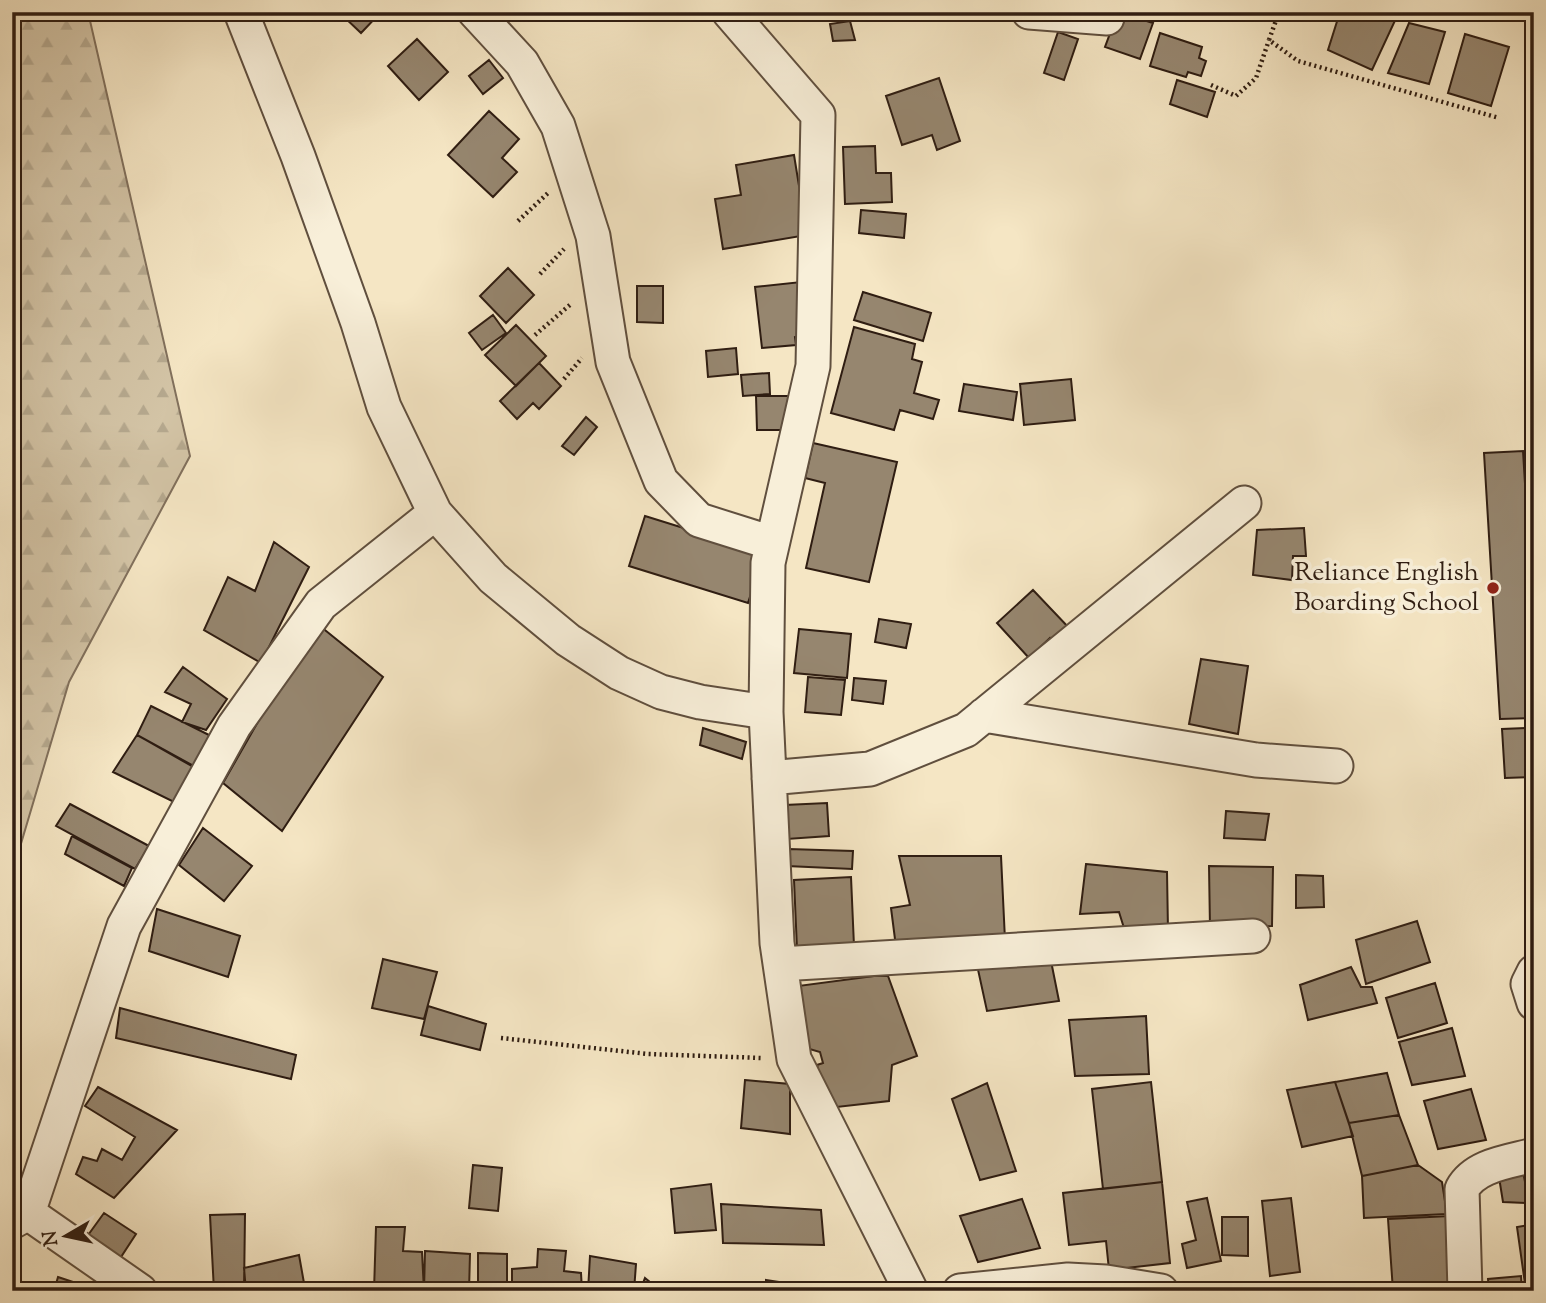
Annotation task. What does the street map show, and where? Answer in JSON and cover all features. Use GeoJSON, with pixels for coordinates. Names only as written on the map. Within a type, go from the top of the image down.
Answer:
{"type":"FeatureCollection","features":[{"type":"Feature","properties":{"kind":"street"},"geometry":{"type":"LineString","coordinates":[[241,12],[298,156],[349,297],[384,407],[435,513],[493,578],[568,640],[619,673],[661,692],[700,702],[766,712]]}},
{"type":"Feature","properties":{"kind":"street"},"geometry":{"type":"LineString","coordinates":[[475,12],[522,63],[558,126],[593,236],[612,362],[661,481],[699,520],[772,543]]}},
{"type":"Feature","properties":{"kind":"street"},"geometry":{"type":"LineString","coordinates":[[1028,12],[1107,18]]}},
{"type":"Feature","properties":{"kind":"street"},"geometry":{"type":"LineString","coordinates":[[736,13],[818,115],[813,366],[768,562],[766,712],[777,943],[794,1059],[911,1291]]}},
{"type":"Feature","properties":{"kind":"street"},"geometry":{"type":"LineString","coordinates":[[769,778],[870,769],[966,730],[1244,503]]}},
{"type":"Feature","properties":{"kind":"street"},"geometry":{"type":"LineString","coordinates":[[140,1291],[20,1218],[124,926],[234,726],[321,604],[435,513]]}},
{"type":"Feature","properties":{"kind":"street"},"geometry":{"type":"LineString","coordinates":[[984,715],[1256,760],[1336,766]]}},
{"type":"Feature","properties":{"kind":"street"},"geometry":{"type":"LineString","coordinates":[[780,964],[1253,936]]}},
{"type":"Feature","properties":{"kind":"street"},"geometry":{"type":"LineString","coordinates":[[1534,972],[1528,984],[1534,1003]]}},
{"type":"Feature","properties":{"kind":"street"},"geometry":{"type":"LineString","coordinates":[[1465,1291],[1462,1189],[1467,1179],[1475,1172],[1534,1155]]}},
{"type":"Feature","properties":{"kind":"street"},"geometry":{"type":"LineString","coordinates":[[960,1291],[1106,1282],[1160,1291]]}},
{"type":"Feature","properties":{"kind":"path"},"geometry":{"type":"LineString","coordinates":[[1211,85],[1236,96],[1256,78],[1279,12]]}},
{"type":"Feature","properties":{"kind":"path"},"geometry":{"type":"LineString","coordinates":[[1269,40],[1298,61],[1499,118]]}},
{"type":"Feature","properties":{"kind":"path"},"geometry":{"type":"LineString","coordinates":[[535,335],[599,279]]}},
{"type":"Feature","properties":{"kind":"path"},"geometry":{"type":"LineString","coordinates":[[501,1038],[648,1054],[794,1059]]}},
{"type":"Feature","properties":{"kind":"green space"},"geometry":{"type":"Polygon","coordinates":[[[12,12],[88,12],[190,456],[69,682],[12,874],[12,12]]]}},
{"type":"Feature","properties":{"kind":"building"},"geometry":{"type":"Polygon","coordinates":[[[345,12],[381,12],[361,33],[342,15],[345,12]]]}},
{"type":"Feature","properties":{"kind":"building"},"geometry":{"type":"Polygon","coordinates":[[[1118,12],[1153,23],[1140,59],[1105,47],[1118,12]]]}},
{"type":"Feature","properties":{"kind":"building"},"geometry":{"type":"Polygon","coordinates":[[[1340,12],[1399,12],[1372,70],[1328,50],[1340,12]]]}},
{"type":"Feature","properties":{"kind":"building"},"geometry":{"type":"Polygon","coordinates":[[[850,21],[855,40],[833,41],[830,24],[850,21]]]}},
{"type":"Feature","properties":{"kind":"building"},"geometry":{"type":"Polygon","coordinates":[[[1409,23],[1445,32],[1429,84],[1388,73],[1409,23]]]}},
{"type":"Feature","properties":{"kind":"building"},"geometry":{"type":"Polygon","coordinates":[[[1058,32],[1078,39],[1064,80],[1044,73],[1058,32]]]}},
{"type":"Feature","properties":{"kind":"building"},"geometry":{"type":"Polygon","coordinates":[[[1160,33],[1202,47],[1199,58],[1206,61],[1201,76],[1188,72],[1186,77],[1150,66],[1160,33]]]}},
{"type":"Feature","properties":{"kind":"building"},"geometry":{"type":"Polygon","coordinates":[[[1465,34],[1509,47],[1491,106],[1448,93],[1465,34]]]}},
{"type":"Feature","properties":{"kind":"building"},"geometry":{"type":"Polygon","coordinates":[[[417,39],[448,72],[419,100],[388,66],[417,39]]]}},
{"type":"Feature","properties":{"kind":"building"},"geometry":{"type":"Polygon","coordinates":[[[489,60],[503,78],[483,94],[469,76],[489,60]]]}},
{"type":"Feature","properties":{"kind":"building"},"geometry":{"type":"Polygon","coordinates":[[[939,78],[960,141],[937,150],[932,135],[902,145],[886,96],[939,78]]]}},
{"type":"Feature","properties":{"kind":"building"},"geometry":{"type":"Polygon","coordinates":[[[1177,80],[1215,92],[1207,117],[1170,104],[1177,80]]]}},
{"type":"Feature","properties":{"kind":"building"},"geometry":{"type":"Polygon","coordinates":[[[489,111],[519,139],[502,158],[517,172],[493,197],[448,155],[489,111]]]}},
{"type":"Feature","properties":{"kind":"building"},"geometry":{"type":"Polygon","coordinates":[[[875,146],[876,173],[891,173],[892,202],[845,204],[843,147],[875,146]]]}},
{"type":"Feature","properties":{"kind":"building"},"geometry":{"type":"Polygon","coordinates":[[[794,155],[807,235],[723,249],[715,199],[741,195],[736,165],[794,155]]]}},
{"type":"Feature","properties":{"kind":"building"},"geometry":{"type":"Polygon","coordinates":[[[861,210],[906,214],[904,238],[859,233],[861,210]]]}},
{"type":"Feature","properties":{"kind":"building"},"geometry":{"type":"Polygon","coordinates":[[[508,268],[534,295],[506,323],[480,296],[508,268]]]}},
{"type":"Feature","properties":{"kind":"building"},"geometry":{"type":"Polygon","coordinates":[[[801,282],[807,335],[795,337],[796,345],[762,348],[755,287],[801,282]]]}},
{"type":"Feature","properties":{"kind":"building"},"geometry":{"type":"Polygon","coordinates":[[[637,286],[663,286],[663,323],[637,322],[637,286]]]}},
{"type":"Feature","properties":{"kind":"building"},"geometry":{"type":"Polygon","coordinates":[[[863,292],[931,313],[923,341],[854,320],[863,292]]]}},
{"type":"Feature","properties":{"kind":"building"},"geometry":{"type":"Polygon","coordinates":[[[493,315],[506,333],[482,350],[469,333],[493,315]]]}},
{"type":"Feature","properties":{"kind":"building"},"geometry":{"type":"Polygon","coordinates":[[[516,325],[546,356],[516,386],[485,355],[516,325]]]}},
{"type":"Feature","properties":{"kind":"building"},"geometry":{"type":"Polygon","coordinates":[[[854,327],[915,344],[912,359],[922,362],[914,393],[939,400],[933,419],[900,410],[894,430],[831,413],[854,327]]]}},
{"type":"Feature","properties":{"kind":"building"},"geometry":{"type":"Polygon","coordinates":[[[736,348],[738,374],[708,377],[706,351],[736,348]]]}},
{"type":"Feature","properties":{"kind":"building"},"geometry":{"type":"Polygon","coordinates":[[[539,363],[561,386],[539,409],[533,403],[517,419],[500,401],[539,363]]]}},
{"type":"Feature","properties":{"kind":"building"},"geometry":{"type":"Polygon","coordinates":[[[769,373],[770,394],[743,396],[741,375],[769,373]]]}},
{"type":"Feature","properties":{"kind":"building"},"geometry":{"type":"Polygon","coordinates":[[[1071,379],[1075,420],[1024,425],[1020,384],[1071,379]]]}},
{"type":"Feature","properties":{"kind":"building"},"geometry":{"type":"Polygon","coordinates":[[[964,384],[1017,392],[1013,420],[959,411],[964,384]]]}},
{"type":"Feature","properties":{"kind":"building"},"geometry":{"type":"Polygon","coordinates":[[[756,396],[789,396],[790,430],[757,430],[756,396]]]}},
{"type":"Feature","properties":{"kind":"building"},"geometry":{"type":"Polygon","coordinates":[[[586,417],[597,427],[574,455],[562,446],[586,417]]]}},
{"type":"Feature","properties":{"kind":"building"},"geometry":{"type":"Polygon","coordinates":[[[813,443],[897,462],[869,582],[806,568],[825,483],[805,478],[813,443]]]}},
{"type":"Feature","properties":{"kind":"building"},"geometry":{"type":"Polygon","coordinates":[[[1523,451],[1534,630],[1534,718],[1500,719],[1484,453],[1523,451]]]}},
{"type":"Feature","properties":{"kind":"building"},"geometry":{"type":"Polygon","coordinates":[[[645,516],[764,553],[748,603],[629,566],[645,516]]]}},
{"type":"Feature","properties":{"kind":"building"},"geometry":{"type":"Polygon","coordinates":[[[1304,528],[1306,556],[1293,556],[1292,580],[1253,575],[1257,530],[1304,528]]]}},
{"type":"Feature","properties":{"kind":"building"},"geometry":{"type":"Polygon","coordinates":[[[274,542],[309,567],[261,663],[204,630],[228,577],[255,591],[274,542]]]}},
{"type":"Feature","properties":{"kind":"building"},"geometry":{"type":"Polygon","coordinates":[[[1033,590],[1071,630],[1056,644],[1050,638],[1029,658],[997,623],[1033,590]]]}},
{"type":"Feature","properties":{"kind":"building"},"geometry":{"type":"Polygon","coordinates":[[[879,619],[911,624],[906,648],[875,642],[879,619]]]}},
{"type":"Feature","properties":{"kind":"building"},"geometry":{"type":"Polygon","coordinates":[[[315,622],[383,677],[282,831],[223,783],[315,622]]]}},
{"type":"Feature","properties":{"kind":"building"},"geometry":{"type":"Polygon","coordinates":[[[799,629],[851,634],[847,678],[794,673],[799,629]]]}},
{"type":"Feature","properties":{"kind":"building"},"geometry":{"type":"Polygon","coordinates":[[[1201,659],[1248,666],[1238,734],[1189,724],[1201,659]]]}},
{"type":"Feature","properties":{"kind":"building"},"geometry":{"type":"Polygon","coordinates":[[[183,667],[227,699],[206,730],[182,722],[191,704],[165,692],[183,667]]]}},
{"type":"Feature","properties":{"kind":"building"},"geometry":{"type":"Polygon","coordinates":[[[808,677],[845,680],[841,715],[805,712],[808,677]]]}},
{"type":"Feature","properties":{"kind":"building"},"geometry":{"type":"Polygon","coordinates":[[[854,678],[886,681],[883,704],[852,700],[854,678]]]}},
{"type":"Feature","properties":{"kind":"building"},"geometry":{"type":"Polygon","coordinates":[[[151,706],[217,739],[201,770],[137,735],[151,706]]]}},
{"type":"Feature","properties":{"kind":"building"},"geometry":{"type":"Polygon","coordinates":[[[703,728],[746,742],[742,759],[700,745],[703,728]]]}},
{"type":"Feature","properties":{"kind":"building"},"geometry":{"type":"Polygon","coordinates":[[[1528,728],[1531,777],[1505,778],[1502,729],[1528,728]]]}},
{"type":"Feature","properties":{"kind":"building"},"geometry":{"type":"Polygon","coordinates":[[[137,735],[197,769],[174,802],[113,772],[137,735]]]}},
{"type":"Feature","properties":{"kind":"building"},"geometry":{"type":"Polygon","coordinates":[[[827,803],[829,836],[787,839],[785,805],[827,803]]]}},
{"type":"Feature","properties":{"kind":"building"},"geometry":{"type":"Polygon","coordinates":[[[70,804],[149,846],[135,869],[56,826],[70,804]]]}},
{"type":"Feature","properties":{"kind":"building"},"geometry":{"type":"Polygon","coordinates":[[[1226,811],[1269,814],[1265,840],[1224,838],[1226,811]]]}},
{"type":"Feature","properties":{"kind":"building"},"geometry":{"type":"Polygon","coordinates":[[[203,828],[252,866],[224,901],[179,865],[203,828]]]}},
{"type":"Feature","properties":{"kind":"building"},"geometry":{"type":"Polygon","coordinates":[[[72,836],[132,868],[124,886],[65,854],[72,836]]]}},
{"type":"Feature","properties":{"kind":"building"},"geometry":{"type":"Polygon","coordinates":[[[788,849],[853,851],[852,869],[787,866],[788,849]]]}},
{"type":"Feature","properties":{"kind":"building"},"geometry":{"type":"Polygon","coordinates":[[[899,856],[1001,856],[1005,940],[896,947],[891,908],[910,905],[899,856]]]}},
{"type":"Feature","properties":{"kind":"building"},"geometry":{"type":"Polygon","coordinates":[[[1086,864],[1167,872],[1168,931],[1124,928],[1119,912],[1080,914],[1086,864]]]}},
{"type":"Feature","properties":{"kind":"building"},"geometry":{"type":"Polygon","coordinates":[[[1209,866],[1273,867],[1272,926],[1210,928],[1209,866]]]}},
{"type":"Feature","properties":{"kind":"building"},"geometry":{"type":"Polygon","coordinates":[[[1296,875],[1323,876],[1324,907],[1296,908],[1296,875]]]}},
{"type":"Feature","properties":{"kind":"building"},"geometry":{"type":"Polygon","coordinates":[[[851,877],[854,946],[797,949],[794,880],[851,877]]]}},
{"type":"Feature","properties":{"kind":"building"},"geometry":{"type":"Polygon","coordinates":[[[157,909],[240,936],[228,977],[149,951],[157,909]]]}},
{"type":"Feature","properties":{"kind":"building"},"geometry":{"type":"Polygon","coordinates":[[[1417,921],[1430,962],[1366,984],[1356,940],[1417,921]]]}},
{"type":"Feature","properties":{"kind":"building"},"geometry":{"type":"Polygon","coordinates":[[[383,959],[437,972],[424,1019],[372,1008],[383,959]]]}},
{"type":"Feature","properties":{"kind":"building"},"geometry":{"type":"Polygon","coordinates":[[[1051,961],[1059,1001],[987,1011],[977,965],[1051,961]]]}},
{"type":"Feature","properties":{"kind":"building"},"geometry":{"type":"Polygon","coordinates":[[[1351,967],[1361,987],[1372,987],[1377,1003],[1308,1020],[1300,985],[1351,967]]]}},
{"type":"Feature","properties":{"kind":"building"},"geometry":{"type":"Polygon","coordinates":[[[888,976],[917,1056],[892,1065],[889,1101],[828,1108],[817,1065],[823,1063],[820,1052],[806,1048],[798,986],[888,976]]]}},
{"type":"Feature","properties":{"kind":"building"},"geometry":{"type":"Polygon","coordinates":[[[1435,983],[1447,1023],[1398,1038],[1386,998],[1435,983]]]}},
{"type":"Feature","properties":{"kind":"building"},"geometry":{"type":"Polygon","coordinates":[[[428,1006],[486,1024],[480,1050],[421,1035],[428,1006]]]}},
{"type":"Feature","properties":{"kind":"building"},"geometry":{"type":"Polygon","coordinates":[[[120,1008],[296,1055],[291,1079],[116,1038],[120,1008]]]}},
{"type":"Feature","properties":{"kind":"building"},"geometry":{"type":"Polygon","coordinates":[[[1146,1016],[1149,1074],[1075,1076],[1069,1020],[1146,1016]]]}},
{"type":"Feature","properties":{"kind":"building"},"geometry":{"type":"Polygon","coordinates":[[[1452,1028],[1465,1076],[1412,1085],[1399,1042],[1452,1028]]]}},
{"type":"Feature","properties":{"kind":"building"},"geometry":{"type":"Polygon","coordinates":[[[1387,1073],[1399,1115],[1349,1123],[1335,1082],[1387,1073]]]}},
{"type":"Feature","properties":{"kind":"building"},"geometry":{"type":"Polygon","coordinates":[[[745,1080],[790,1084],[790,1134],[741,1128],[745,1080]]]}},
{"type":"Feature","properties":{"kind":"building"},"geometry":{"type":"Polygon","coordinates":[[[1151,1082],[1162,1182],[1103,1189],[1092,1089],[1151,1082]]]}},
{"type":"Feature","properties":{"kind":"building"},"geometry":{"type":"Polygon","coordinates":[[[1335,1082],[1353,1136],[1302,1147],[1287,1090],[1335,1082]]]}},
{"type":"Feature","properties":{"kind":"building"},"geometry":{"type":"Polygon","coordinates":[[[987,1083],[1016,1171],[980,1180],[952,1099],[987,1083]]]}},
{"type":"Feature","properties":{"kind":"building"},"geometry":{"type":"Polygon","coordinates":[[[98,1087],[177,1130],[114,1198],[76,1174],[83,1157],[97,1161],[102,1149],[122,1160],[135,1137],[85,1106],[98,1087]]]}},
{"type":"Feature","properties":{"kind":"building"},"geometry":{"type":"Polygon","coordinates":[[[1471,1089],[1486,1140],[1438,1149],[1424,1101],[1471,1089]]]}},
{"type":"Feature","properties":{"kind":"building"},"geometry":{"type":"Polygon","coordinates":[[[1399,1115],[1418,1165],[1362,1176],[1349,1123],[1399,1115]]]}},
{"type":"Feature","properties":{"kind":"building"},"geometry":{"type":"Polygon","coordinates":[[[473,1165],[502,1168],[498,1211],[469,1208],[473,1165]]]}},
{"type":"Feature","properties":{"kind":"building"},"geometry":{"type":"Polygon","coordinates":[[[1418,1165],[1442,1182],[1447,1214],[1364,1218],[1362,1176],[1418,1165]]]}},
{"type":"Feature","properties":{"kind":"building"},"geometry":{"type":"Polygon","coordinates":[[[1498,1171],[1523,1171],[1529,1203],[1503,1202],[1498,1171]]]}},
{"type":"Feature","properties":{"kind":"building"},"geometry":{"type":"Polygon","coordinates":[[[1162,1182],[1170,1263],[1109,1270],[1106,1241],[1069,1245],[1063,1193],[1162,1182]]]}},
{"type":"Feature","properties":{"kind":"building"},"geometry":{"type":"Polygon","coordinates":[[[711,1184],[716,1230],[675,1233],[671,1189],[711,1184]]]}},
{"type":"Feature","properties":{"kind":"building"},"geometry":{"type":"Polygon","coordinates":[[[1207,1198],[1221,1261],[1187,1268],[1182,1244],[1196,1240],[1187,1202],[1207,1198]]]}},
{"type":"Feature","properties":{"kind":"building"},"geometry":{"type":"Polygon","coordinates":[[[1291,1198],[1300,1272],[1270,1276],[1262,1201],[1291,1198]]]}},
{"type":"Feature","properties":{"kind":"building"},"geometry":{"type":"Polygon","coordinates":[[[1022,1199],[1040,1248],[978,1262],[960,1216],[1022,1199]]]}},
{"type":"Feature","properties":{"kind":"building"},"geometry":{"type":"Polygon","coordinates":[[[721,1204],[821,1210],[824,1245],[723,1243],[721,1204]]]}},
{"type":"Feature","properties":{"kind":"building"},"geometry":{"type":"Polygon","coordinates":[[[104,1213],[136,1234],[119,1260],[86,1238],[104,1213]]]}},
{"type":"Feature","properties":{"kind":"building"},"geometry":{"type":"Polygon","coordinates":[[[245,1214],[244,1291],[214,1291],[210,1215],[245,1214]]]}},
{"type":"Feature","properties":{"kind":"building"},"geometry":{"type":"Polygon","coordinates":[[[1450,1216],[1457,1291],[1393,1291],[1388,1219],[1450,1216]]]}},
{"type":"Feature","properties":{"kind":"building"},"geometry":{"type":"Polygon","coordinates":[[[1222,1217],[1248,1217],[1248,1256],[1222,1255],[1222,1217]]]}},
{"type":"Feature","properties":{"kind":"building"},"geometry":{"type":"Polygon","coordinates":[[[1534,1224],[1534,1291],[1526,1291],[1517,1227],[1534,1224]]]}},
{"type":"Feature","properties":{"kind":"building"},"geometry":{"type":"Polygon","coordinates":[[[376,1227],[405,1227],[403,1251],[422,1252],[424,1291],[374,1291],[376,1227]]]}},
{"type":"Feature","properties":{"kind":"building"},"geometry":{"type":"Polygon","coordinates":[[[538,1249],[566,1251],[564,1271],[581,1273],[582,1291],[512,1291],[512,1269],[537,1267],[538,1249]]]}},
{"type":"Feature","properties":{"kind":"building"},"geometry":{"type":"Polygon","coordinates":[[[425,1251],[470,1254],[469,1291],[424,1291],[425,1251]]]}},
{"type":"Feature","properties":{"kind":"building"},"geometry":{"type":"Polygon","coordinates":[[[478,1253],[507,1254],[507,1291],[478,1291],[478,1253]]]}},
{"type":"Feature","properties":{"kind":"building"},"geometry":{"type":"Polygon","coordinates":[[[299,1255],[304,1283],[277,1288],[277,1291],[246,1291],[244,1268],[299,1255]]]}},
{"type":"Feature","properties":{"kind":"building"},"geometry":{"type":"Polygon","coordinates":[[[590,1256],[636,1264],[634,1291],[588,1291],[590,1256]]]}},
{"type":"Feature","properties":{"kind":"building"},"geometry":{"type":"Polygon","coordinates":[[[1521,1276],[1522,1291],[1489,1291],[1488,1279],[1521,1276]]]}},
{"type":"Feature","properties":{"kind":"building"},"geometry":{"type":"Polygon","coordinates":[[[58,1277],[100,1291],[54,1291],[58,1277]]]}},
{"type":"Feature","properties":{"kind":"building"},"geometry":{"type":"Polygon","coordinates":[[[645,1278],[661,1291],[640,1291],[645,1278]]]}},
{"type":"Feature","properties":{"kind":"building"},"geometry":{"type":"Polygon","coordinates":[[[766,1280],[812,1287],[811,1291],[766,1291],[766,1280]]]}},
{"type":"Feature","properties":{"kind":"place","name":"Reliance English Boarding School"},"geometry":{"type":"Point","coordinates":[1493,588]}}]}
